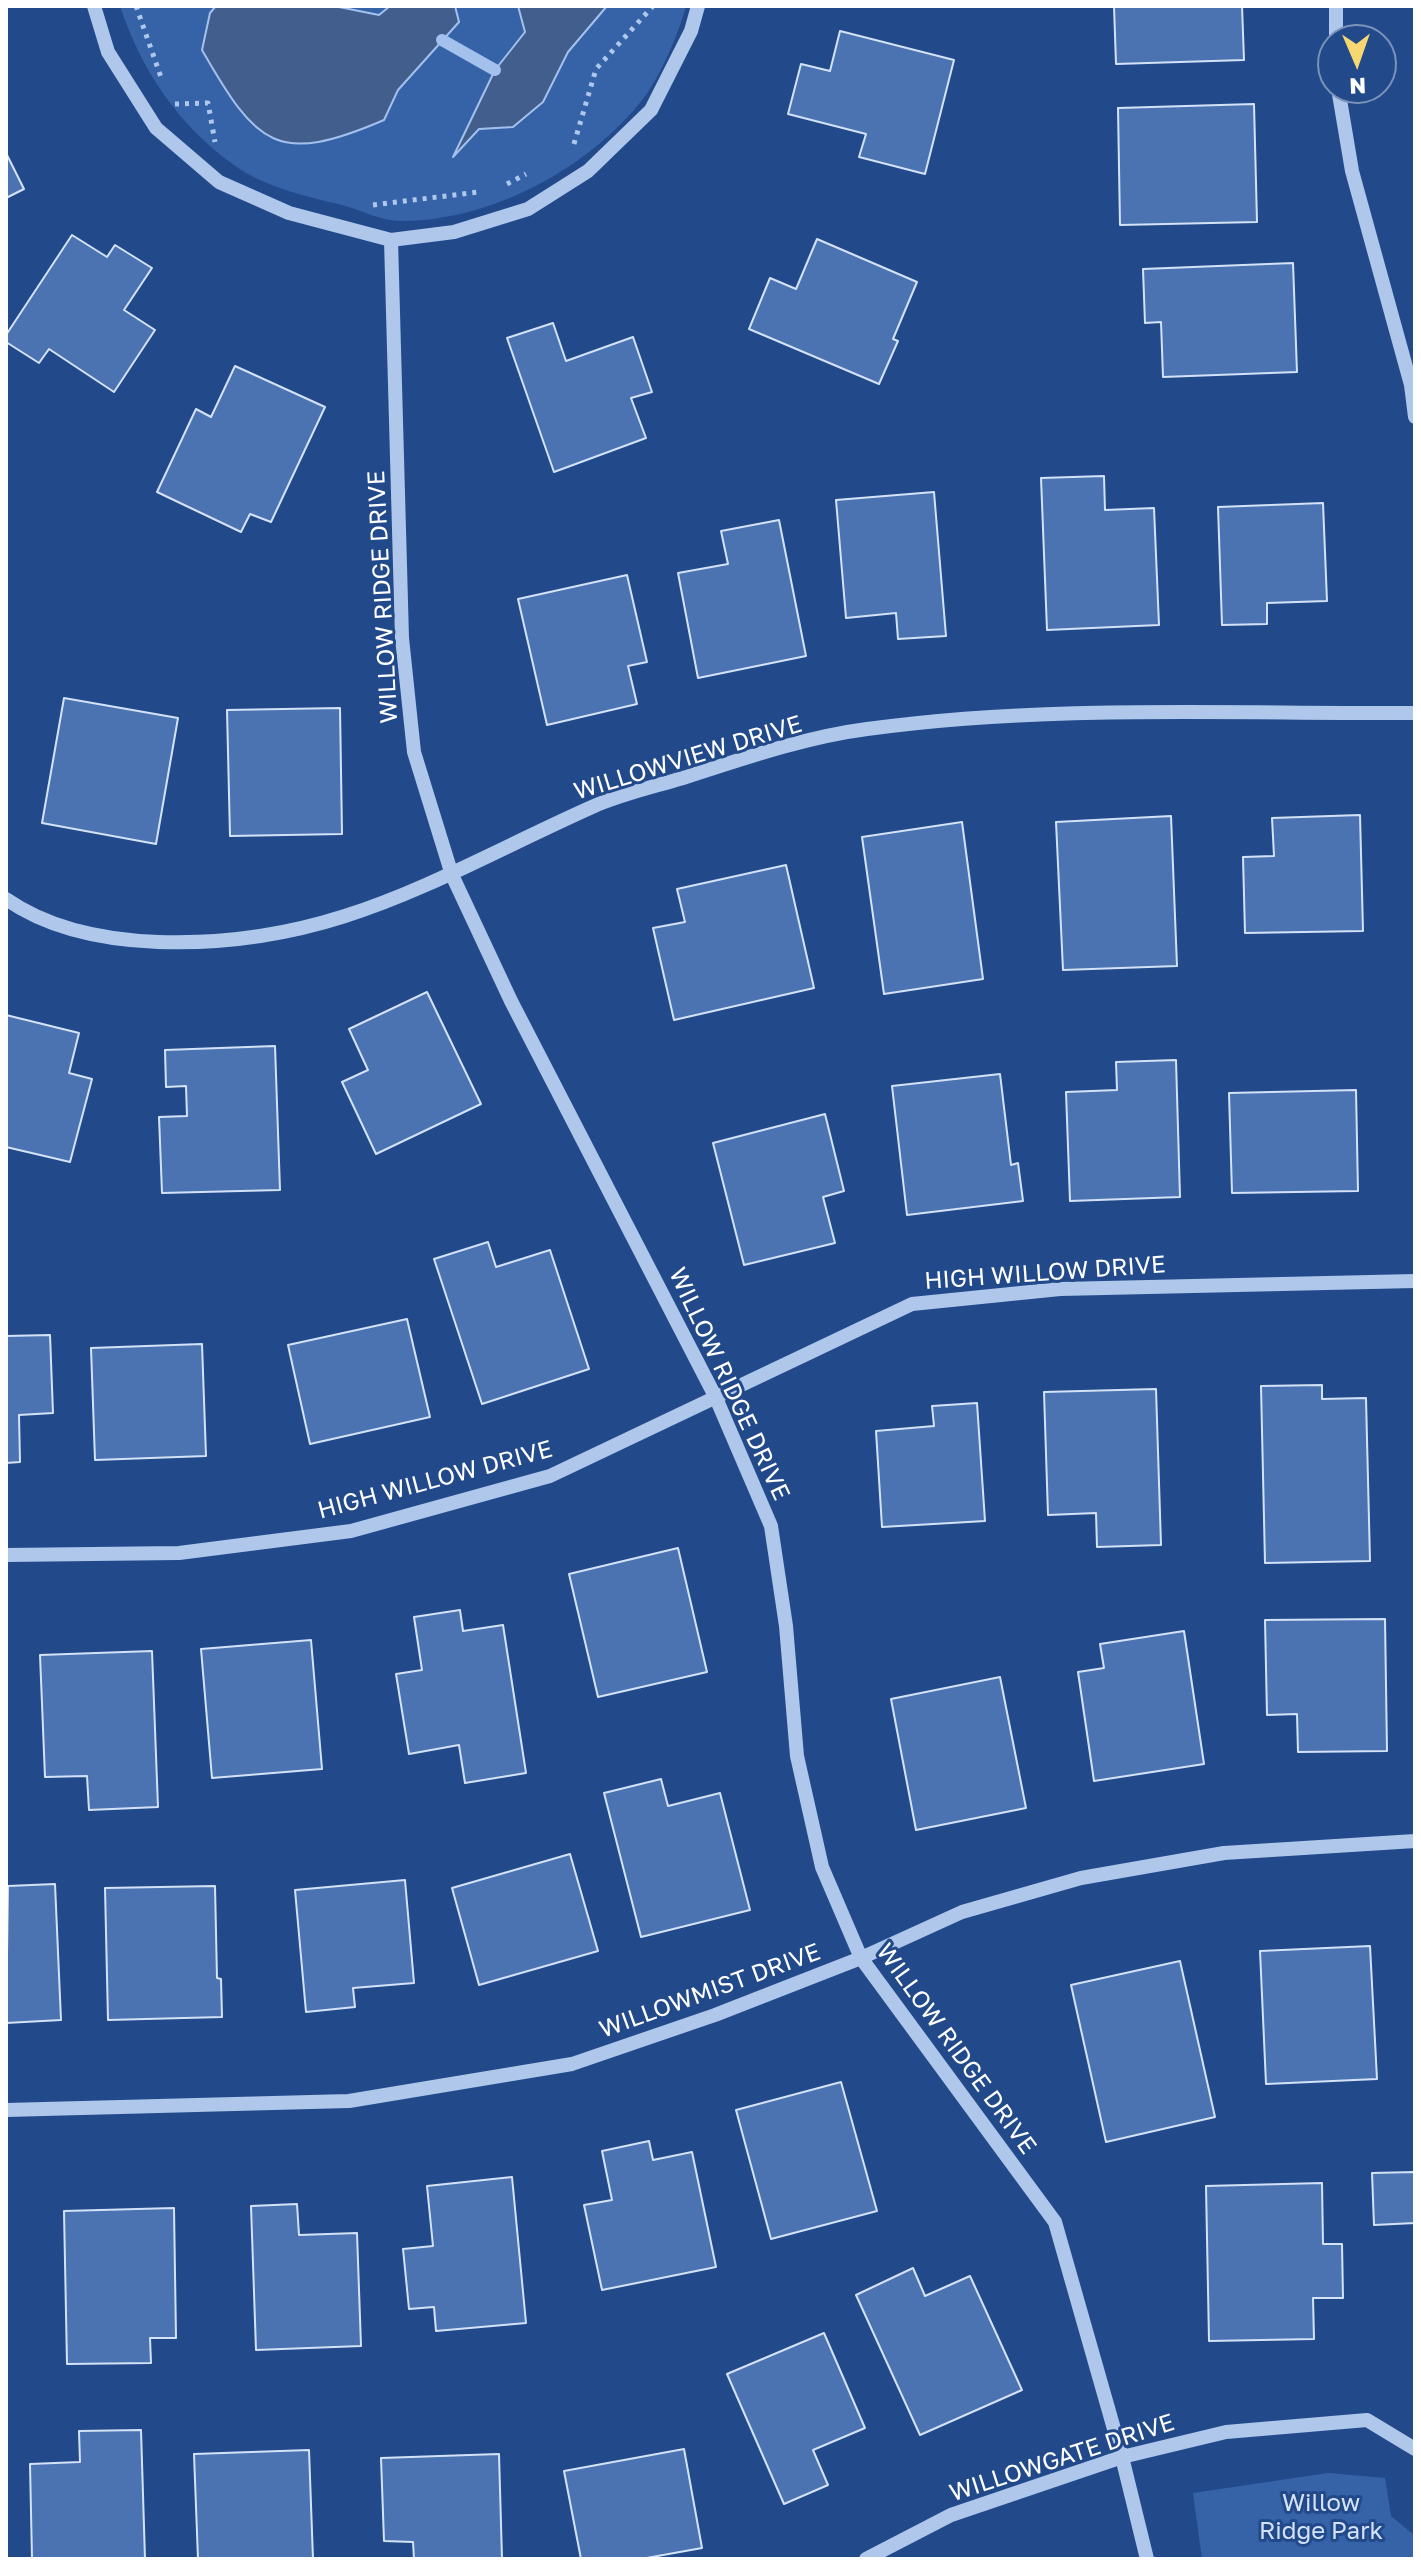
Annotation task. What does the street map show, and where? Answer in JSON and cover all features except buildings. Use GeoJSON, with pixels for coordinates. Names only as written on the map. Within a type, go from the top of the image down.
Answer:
{"type":"FeatureCollection","features":[{"type":"Feature","properties":{"kind":"street"},"geometry":{"type":"LineString","coordinates":[[94,6],[108,52],[156,128],[219,182],[289,213],[391,240],[454,232],[528,209],[588,171],[651,110],[691,31],[698,6]]}},
{"type":"Feature","properties":{"kind":"street"},"geometry":{"type":"LineString","coordinates":[[1341,104],[1352,171],[1411,385],[1415,417]]}},
{"type":"Feature","properties":{"kind":"street","name":"WILLOW RIDGE DRIVE"},"geometry":{"type":"LineString","coordinates":[[391,240],[402,638],[414,752],[452,875],[511,1001],[716,1398],[771,1526],[786,1626],[797,1756],[822,1867],[861,1958],[1055,2222],[1122,2457],[1147,2559]]}},
{"type":"Feature","properties":{"kind":"street","name":"WILLOWVIEW DRIVE"},"geometry":{"type":"LineString","coordinates":[[6,899],[31,916],[120,941],[212,944],[289,932],[363,913],[452,875],[596,805],[743,759],[864,729],[1026,715],[1415,713]]}},
{"type":"Feature","properties":{"kind":"street","name":"HIGH WILLOW DRIVE"},"geometry":{"type":"LineString","coordinates":[[6,1555],[179,1553],[351,1531],[550,1476],[912,1304],[1060,1289],[1415,1281]]}},
{"type":"Feature","properties":{"kind":"street","name":"WILLOWMIST DRIVE"},"geometry":{"type":"LineString","coordinates":[[6,2110],[349,2101],[572,2064],[715,2015],[861,1958],[962,1912],[1081,1878],[1224,1853],[1415,1841]]}},
{"type":"Feature","properties":{"kind":"street","name":"WILLOWGATE DRIVE"},"geometry":{"type":"LineString","coordinates":[[866,2559],[951,2515],[1122,2457],[1226,2432],[1367,2420],[1415,2449]]}},
{"type":"Feature","properties":{"kind":"path"},"geometry":{"type":"LineString","coordinates":[[136,6],[165,90]]}},
{"type":"Feature","properties":{"kind":"path"},"geometry":{"type":"LineString","coordinates":[[572,150],[596,69],[653,6]]}},
{"type":"Feature","properties":{"kind":"path"},"geometry":{"type":"LineString","coordinates":[[170,104],[208,103],[217,153]]}},
{"type":"Feature","properties":{"kind":"path"},"geometry":{"type":"LineString","coordinates":[[504,185],[536,168]]}},
{"type":"Feature","properties":{"kind":"path"},"geometry":{"type":"LineString","coordinates":[[365,206],[494,191]]}},
{"type":"Feature","properties":{"kind":"green space"},"geometry":{"type":"Polygon","coordinates":[[[120,6],[686,6],[668,54],[649,90],[621,124],[595,148],[535,186],[503,201],[435,219],[394,221],[286,190],[246,173],[214,150],[164,95],[139,52],[120,6]]]}},
{"type":"Feature","properties":{"kind":"green space","name":"Willow Ridge Park"},"geometry":{"type":"Polygon","coordinates":[[[1328,2473],[1385,2478],[1391,2516],[1415,2536],[1415,2559],[1202,2559],[1193,2493],[1328,2473]]]}},
{"type":"Feature","properties":{"kind":"shaded area"},"geometry":{"type":"Polygon","coordinates":[[[216,6],[334,6],[379,15],[390,6],[455,6],[459,22],[398,90],[384,120],[318,142],[294,143],[274,138],[256,126],[239,108],[202,50],[210,13],[216,6]]]}},
{"type":"Feature","properties":{"kind":"shaded area"},"geometry":{"type":"Polygon","coordinates":[[[518,6],[607,6],[568,52],[543,102],[513,127],[479,129],[453,157],[495,70],[525,32],[518,6]]]}},
{"type":"Feature","properties":{"kind":"waterway"},"geometry":{"type":"LineString","coordinates":[[442,40],[495,70]]}}]}
